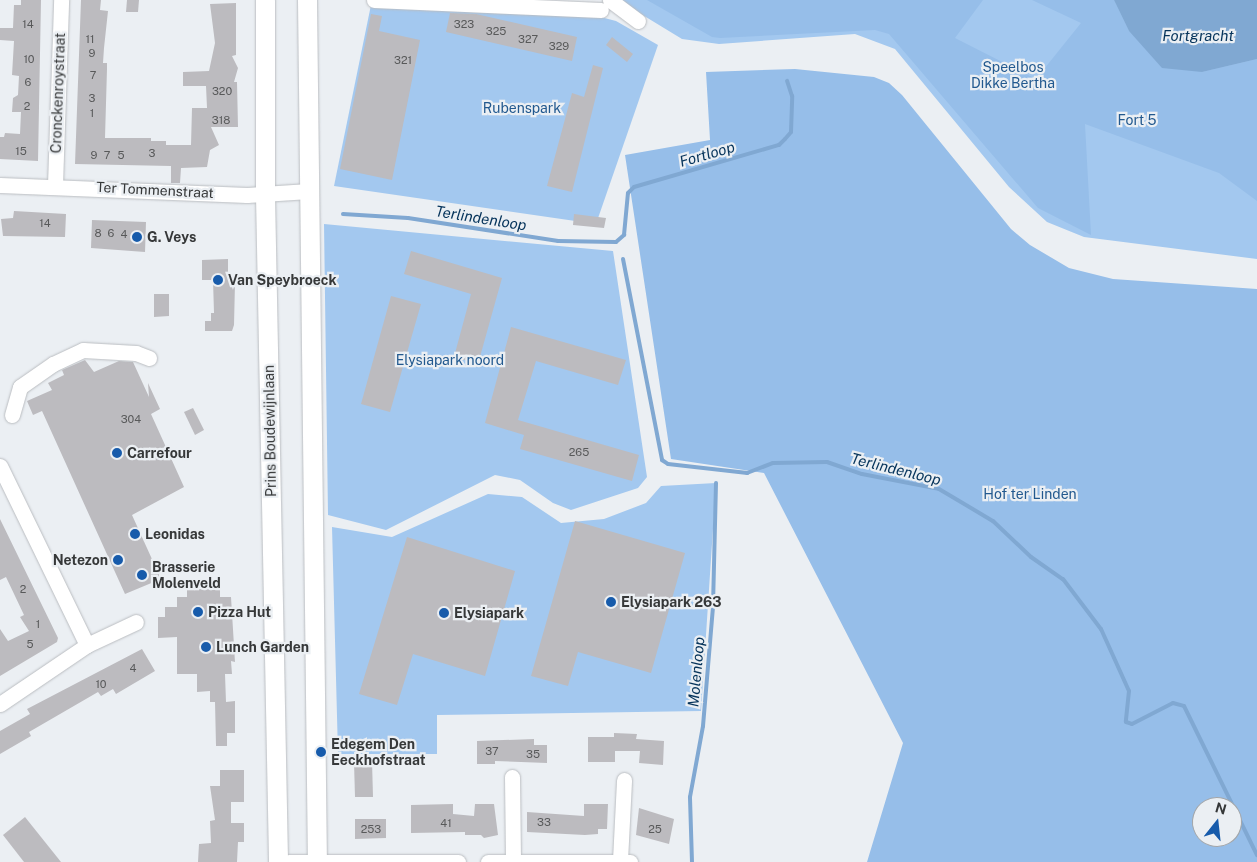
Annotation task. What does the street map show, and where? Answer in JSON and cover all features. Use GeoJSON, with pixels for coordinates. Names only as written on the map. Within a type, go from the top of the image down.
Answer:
{"type":"FeatureCollection","features":[{"type":"Feature","properties":{"kind":"main road","name":"Prins Boudewijnlaan"},"geometry":{"type":"LineString","coordinates":[[265,0],[264,195],[278,862]]}},
{"type":"Feature","properties":{"kind":"main road"},"geometry":{"type":"LineString","coordinates":[[306,0],[317,862]]}},
{"type":"Feature","properties":{"kind":"street","name":"Cronckenroystraat"},"geometry":{"type":"LineString","coordinates":[[55,185],[61,0]]}},
{"type":"Feature","properties":{"kind":"street"},"geometry":{"type":"LineString","coordinates":[[374,0],[606,5],[638,21]]}},
{"type":"Feature","properties":{"kind":"street","name":"Ter Tommenstraat"},"geometry":{"type":"LineString","coordinates":[[0,184],[264,195],[309,191]]}},
{"type":"Feature","properties":{"kind":"street"},"geometry":{"type":"LineString","coordinates":[[12,415],[20,387],[52,364],[83,350],[136,353],[150,358]]}},
{"type":"Feature","properties":{"kind":"street"},"geometry":{"type":"LineString","coordinates":[[0,466],[87,645]]}},
{"type":"Feature","properties":{"kind":"street"},"geometry":{"type":"LineString","coordinates":[[0,704],[87,645],[136,622]]}},
{"type":"Feature","properties":{"kind":"street"},"geometry":{"type":"LineString","coordinates":[[512,777],[513,861]]}},
{"type":"Feature","properties":{"kind":"street"},"geometry":{"type":"LineString","coordinates":[[488,862],[625,861],[624,780]]}},
{"type":"Feature","properties":{"kind":"street"},"geometry":{"type":"LineString","coordinates":[[289,862],[458,862]]}},
{"type":"Feature","properties":{"kind":"green space","name":"Rubenspark"},"geometry":{"type":"Polygon","coordinates":[[[372,0],[558,6],[616,21],[658,45],[596,224],[334,186],[372,0]]]}},
{"type":"Feature","properties":{"kind":"green space","name":"Speelbos Dikke Bertha"},"geometry":{"type":"Polygon","coordinates":[[[618,0],[1257,0],[1257,259],[1084,237],[1047,222],[1009,187],[895,49],[855,34],[719,44],[682,39],[618,0]]]}},
{"type":"Feature","properties":{"kind":"green space","name":"Speelbos Dikke Bertha"},"geometry":{"type":"Polygon","coordinates":[[[647,0],[983,0],[955,38],[1036,79],[1081,23],[1032,0],[1114,0],[1129,31],[1202,72],[1257,59],[1257,201],[1219,173],[1085,124],[1091,235],[1038,208],[889,34],[875,30],[712,37],[647,0]]]}},
{"type":"Feature","properties":{"kind":"green space","name":"Hof ter Linden"},"geometry":{"type":"Polygon","coordinates":[[[795,69],[874,77],[889,83],[902,95],[1011,229],[1030,245],[1069,268],[1113,279],[1257,289],[1257,862],[867,862],[903,743],[764,473],[671,459],[625,155],[710,140],[706,72],[795,69]]]}},
{"type":"Feature","properties":{"kind":"green space","name":"Elysiapark noord"},"geometry":{"type":"Polygon","coordinates":[[[324,224],[613,251],[647,477],[638,488],[571,510],[553,503],[520,480],[495,475],[386,530],[328,515],[324,224]]]}},
{"type":"Feature","properties":{"kind":"green space"},"geometry":{"type":"Polygon","coordinates":[[[716,483],[701,711],[437,715],[437,754],[338,754],[332,527],[392,537],[488,494],[522,497],[561,523],[604,519],[646,503],[661,486],[716,483]]]}},
{"type":"Feature","properties":{"kind":"water","name":"Fortgracht"},"geometry":{"type":"Polygon","coordinates":[[[1114,0],[1257,0],[1257,59],[1202,72],[1162,68],[1129,31],[1114,0]]]}},
{"type":"Feature","properties":{"kind":"building"},"geometry":{"type":"Polygon","coordinates":[[[21,0],[41,0],[38,161],[0,159],[0,137],[4,137],[5,133],[20,134],[21,112],[12,112],[13,98],[18,95],[19,76],[12,75],[14,41],[0,40],[0,28],[13,28],[14,5],[21,5],[21,0]]]}},
{"type":"Feature","properties":{"kind":"building"},"geometry":{"type":"Polygon","coordinates":[[[81,0],[101,0],[100,10],[108,11],[103,63],[107,63],[105,138],[151,138],[151,141],[166,141],[166,145],[191,145],[192,108],[207,108],[206,86],[183,86],[183,72],[209,71],[215,43],[210,4],[236,3],[236,55],[232,56],[238,68],[234,82],[237,82],[238,127],[211,127],[219,145],[210,150],[207,167],[181,168],[180,183],[171,183],[171,166],[75,164],[81,0]]]}},
{"type":"Feature","properties":{"kind":"building"},"geometry":{"type":"Polygon","coordinates":[[[127,0],[139,0],[138,12],[126,12],[127,0]]]}},
{"type":"Feature","properties":{"kind":"building"},"geometry":{"type":"Polygon","coordinates":[[[450,13],[476,14],[577,37],[572,61],[446,32],[450,13]]]}},
{"type":"Feature","properties":{"kind":"building"},"geometry":{"type":"Polygon","coordinates":[[[371,14],[382,16],[379,31],[420,40],[392,180],[340,169],[371,14]]]}},
{"type":"Feature","properties":{"kind":"building"},"geometry":{"type":"Polygon","coordinates":[[[612,37],[633,54],[627,62],[606,45],[612,37]]]}},
{"type":"Feature","properties":{"kind":"building"},"geometry":{"type":"Polygon","coordinates":[[[593,65],[603,68],[572,192],[547,186],[572,93],[584,97],[593,65]]]}},
{"type":"Feature","properties":{"kind":"building"},"geometry":{"type":"Polygon","coordinates":[[[14,211],[66,214],[65,237],[3,236],[1,219],[13,218],[14,211]]]}},
{"type":"Feature","properties":{"kind":"building"},"geometry":{"type":"Polygon","coordinates":[[[574,214],[606,218],[604,228],[573,225],[574,214]]]}},
{"type":"Feature","properties":{"kind":"building"},"geometry":{"type":"Polygon","coordinates":[[[92,220],[146,222],[145,252],[91,248],[92,220]]]}},
{"type":"Feature","properties":{"kind":"building"},"geometry":{"type":"Polygon","coordinates":[[[411,251],[502,278],[478,364],[454,357],[471,294],[404,274],[411,251]]]}},
{"type":"Feature","properties":{"kind":"building"},"geometry":{"type":"Polygon","coordinates":[[[228,259],[228,279],[235,283],[234,325],[232,331],[205,331],[205,321],[211,321],[211,313],[214,313],[213,280],[202,280],[202,260],[228,259]]]}},
{"type":"Feature","properties":{"kind":"building"},"geometry":{"type":"Polygon","coordinates":[[[154,294],[169,294],[169,316],[154,317],[154,294]]]}},
{"type":"Feature","properties":{"kind":"building"},"geometry":{"type":"Polygon","coordinates":[[[391,296],[421,304],[390,412],[361,404],[391,296]]]}},
{"type":"Feature","properties":{"kind":"building"},"geometry":{"type":"Polygon","coordinates":[[[511,327],[626,360],[618,385],[536,361],[518,420],[639,455],[632,481],[520,449],[524,435],[485,423],[511,327]]]}},
{"type":"Feature","properties":{"kind":"building","name":"Carrefour"},"geometry":{"type":"Polygon","coordinates":[[[85,360],[94,372],[119,361],[133,362],[149,397],[148,383],[160,409],[151,414],[184,487],[132,515],[161,579],[125,594],[42,411],[33,415],[27,401],[52,390],[48,383],[64,375],[62,370],[85,360]]]}},
{"type":"Feature","properties":{"kind":"building"},"geometry":{"type":"Polygon","coordinates":[[[193,408],[204,430],[195,435],[184,412],[193,408]]]}},
{"type":"Feature","properties":{"kind":"building"},"geometry":{"type":"Polygon","coordinates":[[[0,519],[58,638],[57,642],[0,676],[0,629],[8,641],[29,631],[20,617],[24,615],[6,577],[0,580],[0,519]]]}},
{"type":"Feature","properties":{"kind":"building","name":"Elysiapark 263"},"geometry":{"type":"Polygon","coordinates":[[[575,521],[685,553],[651,673],[578,652],[568,686],[531,676],[575,521]]]}},
{"type":"Feature","properties":{"kind":"building","name":"Elysiapark"},"geometry":{"type":"Polygon","coordinates":[[[407,537],[515,571],[485,676],[413,654],[397,705],[359,694],[407,537]]]}},
{"type":"Feature","properties":{"kind":"building"},"geometry":{"type":"Polygon","coordinates":[[[187,589],[220,589],[220,597],[231,597],[235,662],[231,661],[232,674],[225,674],[226,702],[235,701],[235,733],[227,733],[227,746],[216,746],[215,702],[210,702],[210,691],[197,692],[197,674],[177,674],[177,637],[158,638],[158,617],[165,617],[165,607],[177,607],[177,597],[187,597],[187,589]]]}},
{"type":"Feature","properties":{"kind":"building"},"geometry":{"type":"Polygon","coordinates":[[[142,649],[155,671],[116,694],[113,689],[101,696],[98,692],[29,732],[31,736],[0,754],[0,731],[30,714],[27,709],[142,649]]]}},
{"type":"Feature","properties":{"kind":"building"},"geometry":{"type":"Polygon","coordinates":[[[614,733],[637,734],[636,739],[664,741],[663,765],[639,763],[640,751],[615,751],[615,762],[588,762],[588,737],[614,737],[614,733]]]}},
{"type":"Feature","properties":{"kind":"building"},"geometry":{"type":"Polygon","coordinates":[[[534,739],[534,745],[547,745],[547,763],[495,761],[495,764],[477,764],[477,741],[534,739]]]}},
{"type":"Feature","properties":{"kind":"building"},"geometry":{"type":"Polygon","coordinates":[[[372,761],[373,797],[355,797],[354,762],[372,761]]]}},
{"type":"Feature","properties":{"kind":"building"},"geometry":{"type":"Polygon","coordinates":[[[220,770],[244,770],[244,802],[231,802],[231,823],[244,823],[244,842],[238,842],[237,862],[198,862],[199,844],[211,843],[210,821],[215,820],[210,786],[220,786],[220,770]]]}},
{"type":"Feature","properties":{"kind":"building"},"geometry":{"type":"Polygon","coordinates":[[[453,804],[453,814],[474,816],[475,804],[494,804],[498,835],[484,838],[481,835],[465,835],[465,832],[411,833],[411,805],[453,804]]]}},
{"type":"Feature","properties":{"kind":"building"},"geometry":{"type":"Polygon","coordinates":[[[584,804],[608,804],[607,829],[598,829],[598,834],[585,835],[527,832],[527,812],[584,816],[584,804]]]}},
{"type":"Feature","properties":{"kind":"building"},"geometry":{"type":"Polygon","coordinates":[[[639,808],[674,819],[669,844],[636,835],[639,808]]]}},
{"type":"Feature","properties":{"kind":"building"},"geometry":{"type":"Polygon","coordinates":[[[25,817],[61,862],[24,862],[3,835],[25,817]]]}},
{"type":"Feature","properties":{"kind":"building"},"geometry":{"type":"Polygon","coordinates":[[[355,819],[386,819],[386,838],[355,839],[355,819]]]}},
{"type":"Feature","properties":{"kind":"waterway","name":"Fortloop"},"geometry":{"type":"LineString","coordinates":[[343,214],[408,218],[558,241],[616,242],[624,235],[628,193],[634,187],[779,145],[791,132],[792,96],[787,81]]}},
{"type":"Feature","properties":{"kind":"waterway","name":"Terlindenloop"},"geometry":{"type":"LineString","coordinates":[[623,259],[662,460],[668,464],[747,473],[773,463],[827,462],[862,474],[939,489],[993,521],[1031,557],[1063,579],[1101,629],[1129,691],[1126,722],[1132,724],[1173,703],[1184,706],[1257,855]]}},
{"type":"Feature","properties":{"kind":"waterway","name":"Molenloop"},"geometry":{"type":"LineString","coordinates":[[692,862],[690,797],[703,726],[713,606],[716,483]]}},
{"type":"Feature","properties":{"kind":"place","name":"G. Veys"},"geometry":{"type":"Point","coordinates":[137,237]}},
{"type":"Feature","properties":{"kind":"place","name":"Van Speybroeck"},"geometry":{"type":"Point","coordinates":[218,280]}},
{"type":"Feature","properties":{"kind":"place","name":"Carrefour"},"geometry":{"type":"Point","coordinates":[117,453]}},
{"type":"Feature","properties":{"kind":"place","name":"Leonidas"},"geometry":{"type":"Point","coordinates":[135,534]}},
{"type":"Feature","properties":{"kind":"place","name":"Netezon"},"geometry":{"type":"Point","coordinates":[118,560]}},
{"type":"Feature","properties":{"kind":"place","name":"Brasserie Molenveld"},"geometry":{"type":"Point","coordinates":[142,575]}},
{"type":"Feature","properties":{"kind":"place","name":"Elysiapark 263"},"geometry":{"type":"Point","coordinates":[611,602]}},
{"type":"Feature","properties":{"kind":"place","name":"Pizza Hut"},"geometry":{"type":"Point","coordinates":[198,612]}},
{"type":"Feature","properties":{"kind":"place","name":"Elysiapark"},"geometry":{"type":"Point","coordinates":[444,613]}},
{"type":"Feature","properties":{"kind":"place","name":"Lunch Garden"},"geometry":{"type":"Point","coordinates":[206,647]}},
{"type":"Feature","properties":{"kind":"place","name":"Edegem Den Eeckhofstraat"},"geometry":{"type":"Point","coordinates":[321,752]}},
{"type":"Feature","properties":{"kind":"park label","name":"Fort 5"},"geometry":{"type":"Point","coordinates":[1137,120]}}]}
